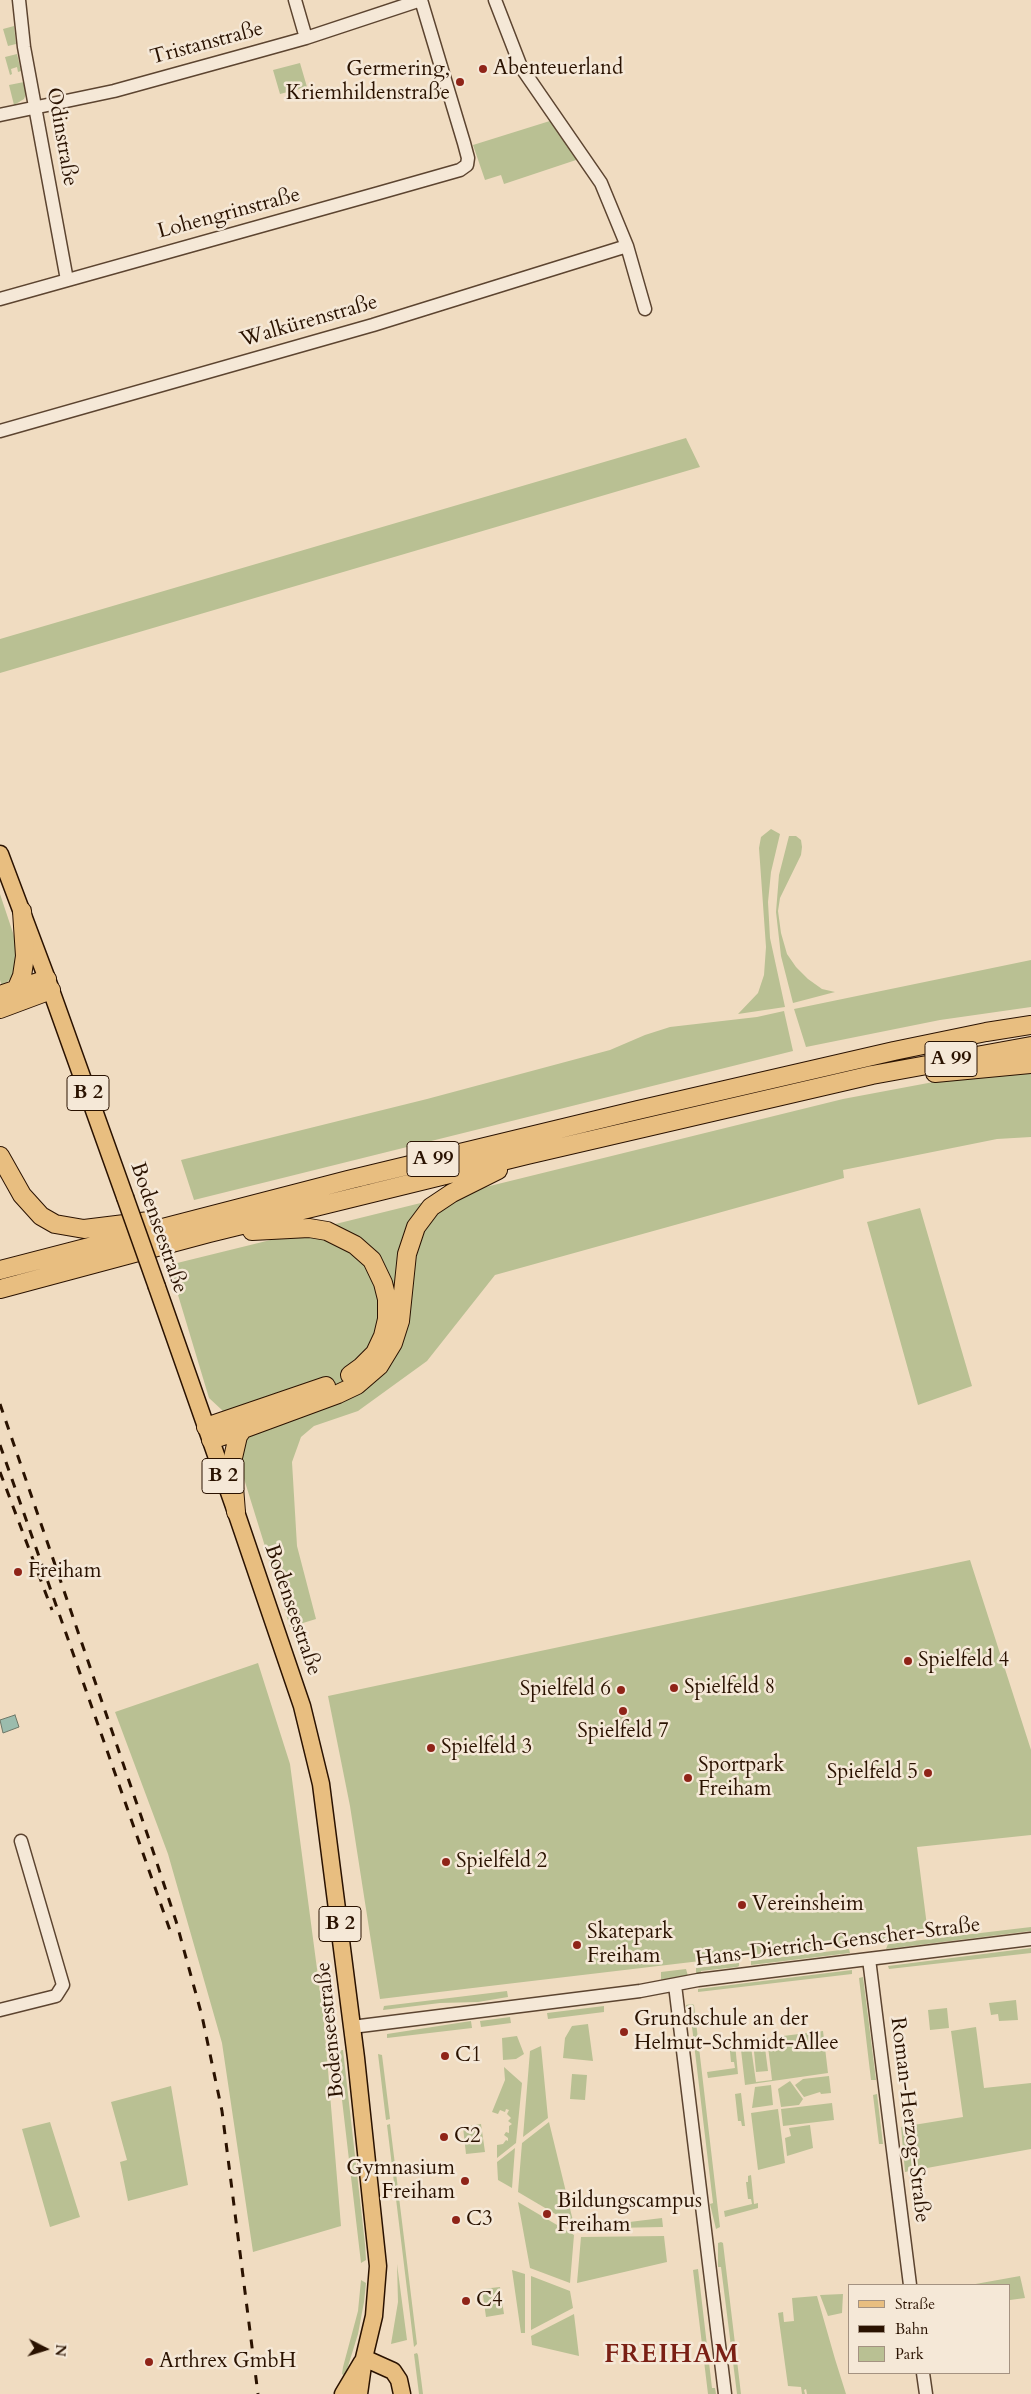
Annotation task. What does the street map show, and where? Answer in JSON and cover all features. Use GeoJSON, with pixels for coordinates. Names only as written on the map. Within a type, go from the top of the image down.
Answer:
{"type":"FeatureCollection","features":[{"type":"Feature","properties":{"kind":"highway"},"geometry":{"type":"LineString","coordinates":[[0,1009],[12,996],[22,976],[25,956],[22,911]]}},
{"type":"Feature","properties":{"kind":"highway"},"geometry":{"type":"LineString","coordinates":[[12,996],[49,985]]}},
{"type":"Feature","properties":{"kind":"highway"},"geometry":{"type":"LineString","coordinates":[[986,1032],[1031,1018]]}},
{"type":"Feature","properties":{"kind":"highway","name":"A 99"},"geometry":{"type":"LineString","coordinates":[[0,1270],[348,1180],[628,1112],[986,1032],[1031,1025]]}},
{"type":"Feature","properties":{"kind":"highway","name":"A 99"},"geometry":{"type":"LineString","coordinates":[[0,1289],[209,1233],[528,1155],[872,1075],[1031,1046]]}},
{"type":"Feature","properties":{"kind":"highway"},"geometry":{"type":"LineString","coordinates":[[872,1075],[928,1074],[1031,1064]]}},
{"type":"Feature","properties":{"kind":"highway"},"geometry":{"type":"LineString","coordinates":[[269,1412],[357,1385],[379,1366],[393,1343],[400,1321],[407,1254],[416,1227],[431,1207],[452,1193],[528,1155]]}},
{"type":"Feature","properties":{"kind":"highway"},"geometry":{"type":"LineString","coordinates":[[0,1156],[22,1195],[35,1210],[48,1220],[64,1227],[84,1229],[229,1211]]}},
{"type":"Feature","properties":{"kind":"highway"},"geometry":{"type":"LineString","coordinates":[[208,1434],[243,1424],[326,1386],[361,1367],[375,1353],[383,1336],[387,1319],[387,1299],[383,1283],[372,1260],[355,1245],[327,1231],[292,1228],[209,1233]]}},
{"type":"Feature","properties":{"kind":"highway"},"geometry":{"type":"LineString","coordinates":[[236,1512],[232,1462],[243,1424]]}},
{"type":"Feature","properties":{"kind":"main road","name":"Bodenseestraße"},"geometry":{"type":"LineString","coordinates":[[0,854],[125,1196],[236,1512],[302,1706],[313,1748],[327,1821],[378,2266],[376,2307],[364,2358]]}},
{"type":"Feature","properties":{"kind":"main road"},"geometry":{"type":"LineString","coordinates":[[344,2394],[364,2358]]}},
{"type":"Feature","properties":{"kind":"main road"},"geometry":{"type":"LineString","coordinates":[[359,2394],[364,2358]]}},
{"type":"Feature","properties":{"kind":"main road"},"geometry":{"type":"LineString","coordinates":[[364,2358],[393,2371],[399,2380],[402,2394]]}},
{"type":"Feature","properties":{"kind":"street","name":"Odinstraße"},"geometry":{"type":"LineString","coordinates":[[19,0],[24,47],[67,280]]}},
{"type":"Feature","properties":{"kind":"street"},"geometry":{"type":"LineString","coordinates":[[294,0],[306,38]]}},
{"type":"Feature","properties":{"kind":"street","name":"Tristanstraße"},"geometry":{"type":"LineString","coordinates":[[0,115],[114,91],[306,38],[421,0]]}},
{"type":"Feature","properties":{"kind":"street","name":"Lohengrinstraße"},"geometry":{"type":"LineString","coordinates":[[0,298],[460,170],[467,165],[468,158],[421,0]]}},
{"type":"Feature","properties":{"kind":"street"},"geometry":{"type":"LineString","coordinates":[[495,0],[521,68],[596,173],[627,246],[645,309]]}},
{"type":"Feature","properties":{"kind":"street","name":"Walkürenstraße"},"geometry":{"type":"LineString","coordinates":[[0,431],[373,324],[627,246]]}},
{"type":"Feature","properties":{"kind":"street"},"geometry":{"type":"LineString","coordinates":[[0,2010],[56,1996],[62,1985],[21,1841]]}},
{"type":"Feature","properties":{"kind":"street","name":"Hans-Dietrich-Genscher-Straße"},"geometry":{"type":"LineString","coordinates":[[352,2028],[675,1985],[698,1980],[1031,1939]]}},
{"type":"Feature","properties":{"kind":"street","name":"Roman-Herzog-Straße"},"geometry":{"type":"LineString","coordinates":[[869,1960],[910,2284]]}},
{"type":"Feature","properties":{"kind":"street"},"geometry":{"type":"LineString","coordinates":[[675,1985],[725,2394]]}},
{"type":"Feature","properties":{"kind":"street"},"geometry":{"type":"LineString","coordinates":[[923,2374],[926,2394]]}},
{"type":"Feature","properties":{"kind":"green space"},"geometry":{"type":"Polygon","coordinates":[[[14,26],[16,44],[8,46],[3,29],[14,26]]]}},
{"type":"Feature","properties":{"kind":"green space"},"geometry":{"type":"Polygon","coordinates":[[[17,54],[21,71],[18,72],[17,67],[11,69],[12,74],[10,75],[5,57],[17,54]]]}},
{"type":"Feature","properties":{"kind":"green space"},"geometry":{"type":"Polygon","coordinates":[[[300,63],[307,87],[280,94],[273,70],[300,63]]]}},
{"type":"Feature","properties":{"kind":"green space"},"geometry":{"type":"Polygon","coordinates":[[[24,82],[26,94],[24,99],[14,105],[9,85],[24,82]]]}},
{"type":"Feature","properties":{"kind":"green space"},"geometry":{"type":"Polygon","coordinates":[[[553,120],[579,159],[504,184],[501,175],[485,180],[473,145],[553,120]]]}},
{"type":"Feature","properties":{"kind":"green space"},"geometry":{"type":"Polygon","coordinates":[[[686,438],[700,467],[0,673],[0,639],[686,438]]]}},
{"type":"Feature","properties":{"kind":"green space"},"geometry":{"type":"Polygon","coordinates":[[[771,829],[780,834],[771,872],[768,902],[770,938],[785,1007],[738,1014],[758,993],[764,975],[766,947],[759,848],[761,837],[771,829]]]}},
{"type":"Feature","properties":{"kind":"green space"},"geometry":{"type":"Polygon","coordinates":[[[789,836],[796,836],[801,840],[802,847],[801,855],[780,898],[778,911],[781,933],[787,954],[808,979],[822,989],[835,992],[793,1003],[781,956],[776,912],[779,875],[789,836]]]}},
{"type":"Feature","properties":{"kind":"green space"},"geometry":{"type":"Polygon","coordinates":[[[0,894],[20,954],[12,980],[11,978],[2,987],[0,980],[0,894]]]}},
{"type":"Feature","properties":{"kind":"green space"},"geometry":{"type":"Polygon","coordinates":[[[1031,960],[1031,1007],[940,1020],[806,1047],[794,1009],[1031,960]]]}},
{"type":"Feature","properties":{"kind":"green space"},"geometry":{"type":"Polygon","coordinates":[[[784,1011],[793,1051],[194,1200],[181,1160],[427,1099],[610,1050],[670,1027],[757,1017],[784,1011]]]}},
{"type":"Feature","properties":{"kind":"green space"},"geometry":{"type":"Polygon","coordinates":[[[1031,1069],[1031,1137],[997,1139],[843,1170],[844,1178],[495,1275],[427,1361],[358,1411],[314,1426],[301,1437],[292,1462],[297,1546],[316,1619],[290,1627],[223,1411],[209,1398],[169,1265],[843,1099],[976,1074],[1031,1069]]]}},
{"type":"Feature","properties":{"kind":"green space"},"geometry":{"type":"Polygon","coordinates":[[[920,1208],[972,1386],[918,1405],[867,1222],[920,1208]]]}},
{"type":"Feature","properties":{"kind":"green space","name":"Sportpark Freiham"},"geometry":{"type":"Polygon","coordinates":[[[970,1560],[1031,1750],[1031,1835],[917,1847],[928,1934],[380,1999],[350,1806],[328,1696],[970,1560]]]}},
{"type":"Feature","properties":{"kind":"green space"},"geometry":{"type":"Polygon","coordinates":[[[258,1663],[290,1764],[324,2022],[341,2226],[253,2252],[222,2043],[168,1854],[115,1712],[258,1663]]]}},
{"type":"Feature","properties":{"kind":"green space"},"geometry":{"type":"Polygon","coordinates":[[[1031,1927],[1031,1931],[886,1949],[888,1944],[1031,1927]]]}},
{"type":"Feature","properties":{"kind":"green space"},"geometry":{"type":"Polygon","coordinates":[[[1031,1948],[1031,1953],[889,1969],[888,1966],[1031,1948]]]}},
{"type":"Feature","properties":{"kind":"green space"},"geometry":{"type":"Polygon","coordinates":[[[849,1949],[850,1953],[751,1965],[751,1961],[849,1949]]]}},
{"type":"Feature","properties":{"kind":"green space"},"geometry":{"type":"Polygon","coordinates":[[[739,1963],[737,1967],[701,1971],[701,1975],[696,1975],[696,1968],[739,1963]]]}},
{"type":"Feature","properties":{"kind":"green space"},"geometry":{"type":"Polygon","coordinates":[[[686,1969],[688,1976],[661,1980],[661,1972],[686,1969]]]}},
{"type":"Feature","properties":{"kind":"green space"},"geometry":{"type":"Polygon","coordinates":[[[852,1970],[852,1974],[698,1992],[698,1989],[852,1970]]]}},
{"type":"Feature","properties":{"kind":"green space"},"geometry":{"type":"Polygon","coordinates":[[[863,1977],[876,2080],[871,2080],[859,1978],[863,1977]]]}},
{"type":"Feature","properties":{"kind":"green space"},"geometry":{"type":"Polygon","coordinates":[[[507,1991],[508,1997],[478,2002],[440,2003],[383,2010],[384,2006],[507,1991]]]}},
{"type":"Feature","properties":{"kind":"green space"},"geometry":{"type":"Polygon","coordinates":[[[1016,2000],[1018,2020],[999,2021],[998,2014],[991,2015],[989,2003],[1016,2000]]]}},
{"type":"Feature","properties":{"kind":"green space"},"geometry":{"type":"Polygon","coordinates":[[[686,2005],[694,2005],[720,2227],[716,2229],[710,2204],[713,2203],[690,2010],[687,2010],[686,2005]]]}},
{"type":"Feature","properties":{"kind":"green space"},"geometry":{"type":"Polygon","coordinates":[[[604,2006],[604,2012],[548,2019],[547,2013],[604,2006]]]}},
{"type":"Feature","properties":{"kind":"green space"},"geometry":{"type":"Polygon","coordinates":[[[947,2008],[949,2028],[930,2030],[928,2010],[947,2008]]]}},
{"type":"Feature","properties":{"kind":"green space"},"geometry":{"type":"Polygon","coordinates":[[[510,2017],[511,2023],[481,2027],[480,2021],[510,2017]]]}},
{"type":"Feature","properties":{"kind":"green space"},"geometry":{"type":"Polygon","coordinates":[[[471,2021],[472,2028],[387,2038],[387,2034],[471,2021]]]}},
{"type":"Feature","properties":{"kind":"green space"},"geometry":{"type":"Polygon","coordinates":[[[588,2024],[593,2061],[563,2058],[565,2038],[572,2026],[588,2024]]]}},
{"type":"Feature","properties":{"kind":"green space"},"geometry":{"type":"Polygon","coordinates":[[[976,2027],[984,2088],[1031,2083],[1031,2149],[905,2172],[901,2127],[963,2117],[951,2031],[976,2027]]]}},
{"type":"Feature","properties":{"kind":"green space"},"geometry":{"type":"Polygon","coordinates":[[[823,2031],[828,2073],[745,2085],[740,2041],[750,2040],[756,2082],[772,2080],[767,2038],[823,2031]]]}},
{"type":"Feature","properties":{"kind":"green space"},"geometry":{"type":"Polygon","coordinates":[[[731,2034],[734,2034],[738,2074],[708,2078],[707,2072],[735,2068],[734,2062],[731,2062],[729,2041],[731,2040],[731,2034]]]}},
{"type":"Feature","properties":{"kind":"green space"},"geometry":{"type":"Polygon","coordinates":[[[517,2036],[524,2054],[516,2059],[503,2060],[502,2038],[517,2036]]]}},
{"type":"Feature","properties":{"kind":"green space"},"geometry":{"type":"Polygon","coordinates":[[[764,2040],[768,2071],[756,2072],[753,2041],[764,2040]]]}},
{"type":"Feature","properties":{"kind":"green space"},"geometry":{"type":"Polygon","coordinates":[[[541,2046],[548,2118],[523,2137],[530,2051],[541,2046]]]}},
{"type":"Feature","properties":{"kind":"green space"},"geometry":{"type":"Polygon","coordinates":[[[343,2050],[365,2244],[366,2260],[361,2263],[337,2051],[343,2050]]]}},
{"type":"Feature","properties":{"kind":"green space"},"geometry":{"type":"Polygon","coordinates":[[[378,2054],[382,2055],[390,2119],[386,2120],[378,2054]]]}},
{"type":"Feature","properties":{"kind":"green space"},"geometry":{"type":"Polygon","coordinates":[[[504,2067],[522,2083],[516,2143],[497,2158],[497,2145],[503,2144],[506,2140],[508,2141],[508,2138],[504,2135],[506,2132],[509,2133],[509,2126],[512,2124],[508,2121],[511,2118],[507,2114],[509,2110],[506,2109],[505,2112],[500,2110],[498,2114],[492,2112],[505,2080],[504,2067]]]}},
{"type":"Feature","properties":{"kind":"green space"},"geometry":{"type":"Polygon","coordinates":[[[572,2074],[587,2075],[585,2100],[570,2099],[572,2074]]]}},
{"type":"Feature","properties":{"kind":"green space"},"geometry":{"type":"Polygon","coordinates":[[[829,2076],[831,2093],[821,2094],[820,2092],[804,2097],[795,2085],[803,2079],[829,2076]]]}},
{"type":"Feature","properties":{"kind":"green space"},"geometry":{"type":"Polygon","coordinates":[[[790,2081],[803,2099],[799,2105],[781,2107],[778,2089],[790,2081]]]}},
{"type":"Feature","properties":{"kind":"green space"},"geometry":{"type":"Polygon","coordinates":[[[771,2085],[773,2105],[752,2108],[755,2087],[771,2085]]]}},
{"type":"Feature","properties":{"kind":"green space"},"geometry":{"type":"Polygon","coordinates":[[[171,2086],[188,2185],[128,2201],[120,2162],[127,2160],[111,2102],[171,2086]]]}},
{"type":"Feature","properties":{"kind":"green space"},"geometry":{"type":"Polygon","coordinates":[[[741,2093],[745,2126],[742,2126],[741,2121],[738,2121],[735,2094],[741,2093]]]}},
{"type":"Feature","properties":{"kind":"green space"},"geometry":{"type":"Polygon","coordinates":[[[877,2094],[883,2144],[879,2144],[873,2095],[877,2094]]]}},
{"type":"Feature","properties":{"kind":"green space"},"geometry":{"type":"Polygon","coordinates":[[[832,2103],[834,2120],[783,2126],[781,2109],[832,2103]]]}},
{"type":"Feature","properties":{"kind":"green space"},"geometry":{"type":"Polygon","coordinates":[[[778,2109],[785,2163],[758,2170],[751,2113],[778,2109]]]}},
{"type":"Feature","properties":{"kind":"green space"},"geometry":{"type":"Polygon","coordinates":[[[50,2122],[80,2217],[50,2227],[22,2129],[50,2122]]]}},
{"type":"Feature","properties":{"kind":"green space"},"geometry":{"type":"Polygon","coordinates":[[[549,2122],[574,2225],[518,2192],[522,2143],[549,2122]]]}},
{"type":"Feature","properties":{"kind":"green space"},"geometry":{"type":"Polygon","coordinates":[[[390,2124],[417,2344],[414,2347],[387,2125],[390,2124]]]}},
{"type":"Feature","properties":{"kind":"green space"},"geometry":{"type":"Polygon","coordinates":[[[481,2124],[485,2152],[466,2154],[463,2127],[481,2124]]]}},
{"type":"Feature","properties":{"kind":"green space"},"geometry":{"type":"Polygon","coordinates":[[[810,2125],[813,2148],[787,2156],[785,2138],[791,2136],[789,2128],[810,2125]]]}},
{"type":"Feature","properties":{"kind":"green space"},"geometry":{"type":"Polygon","coordinates":[[[515,2148],[512,2188],[498,2180],[497,2162],[515,2148]]]}},
{"type":"Feature","properties":{"kind":"green space"},"geometry":{"type":"Polygon","coordinates":[[[751,2175],[754,2204],[758,2203],[758,2208],[725,2217],[724,2211],[752,2204],[751,2199],[748,2199],[746,2182],[748,2182],[748,2176],[751,2175]]]}},
{"type":"Feature","properties":{"kind":"green space"},"geometry":{"type":"Polygon","coordinates":[[[518,2202],[574,2235],[570,2283],[530,2268],[518,2202]]]}},
{"type":"Feature","properties":{"kind":"green space"},"geometry":{"type":"Polygon","coordinates":[[[662,2218],[663,2227],[612,2228],[613,2224],[662,2218]]]}},
{"type":"Feature","properties":{"kind":"green space"},"geometry":{"type":"Polygon","coordinates":[[[664,2236],[667,2262],[577,2283],[581,2237],[664,2236]]]}},
{"type":"Feature","properties":{"kind":"green space"},"geometry":{"type":"Polygon","coordinates":[[[718,2243],[723,2243],[741,2394],[737,2394],[721,2267],[718,2267],[718,2243]]]}},
{"type":"Feature","properties":{"kind":"green space"},"geometry":{"type":"Polygon","coordinates":[[[397,2264],[407,2340],[391,2344],[398,2302],[397,2264]]]}},
{"type":"Feature","properties":{"kind":"green space"},"geometry":{"type":"Polygon","coordinates":[[[698,2269],[712,2388],[715,2388],[716,2394],[708,2394],[693,2270],[698,2269]]]}},
{"type":"Feature","properties":{"kind":"green space"},"geometry":{"type":"Polygon","coordinates":[[[512,2270],[525,2274],[525,2333],[521,2333],[512,2270]]]}},
{"type":"Feature","properties":{"kind":"green space"},"geometry":{"type":"Polygon","coordinates":[[[531,2276],[570,2291],[573,2308],[531,2330],[531,2276]]]}},
{"type":"Feature","properties":{"kind":"green space"},"geometry":{"type":"Polygon","coordinates":[[[1020,2276],[1025,2298],[1011,2300],[1011,2284],[976,2284],[1020,2276]]]}},
{"type":"Feature","properties":{"kind":"green space"},"geometry":{"type":"Polygon","coordinates":[[[361,2280],[366,2283],[364,2302],[358,2334],[345,2376],[342,2374],[343,2367],[358,2311],[361,2280]]]}},
{"type":"Feature","properties":{"kind":"green space"},"geometry":{"type":"Polygon","coordinates":[[[500,2287],[504,2314],[486,2317],[482,2289],[500,2287]]]}},
{"type":"Feature","properties":{"kind":"green space"},"geometry":{"type":"Polygon","coordinates":[[[843,2294],[842,2313],[828,2316],[820,2295],[843,2294]]]}},
{"type":"Feature","properties":{"kind":"green space"},"geometry":{"type":"Polygon","coordinates":[[[817,2296],[846,2394],[807,2394],[806,2389],[804,2390],[805,2394],[802,2394],[801,2387],[788,2386],[778,2313],[783,2312],[784,2322],[794,2321],[792,2298],[817,2296]]]}},
{"type":"Feature","properties":{"kind":"green space"},"geometry":{"type":"Polygon","coordinates":[[[574,2314],[579,2356],[532,2345],[531,2336],[574,2314]]]}},
{"type":"Feature","properties":{"kind":"green space"},"geometry":{"type":"Polygon","coordinates":[[[417,2353],[423,2394],[419,2394],[414,2354],[417,2353]]]}},
{"type":"Feature","properties":{"kind":"shaded area"},"geometry":{"type":"Polygon","coordinates":[[[15,1715],[19,1727],[3,1733],[0,1720],[15,1715]]]}},
{"type":"Feature","properties":{"kind":"railway"},"geometry":{"type":"LineString","coordinates":[[0,1404],[152,1848],[176,1921],[202,2016],[222,2111],[258,2394]]}},
{"type":"Feature","properties":{"kind":"railway"},"geometry":{"type":"LineString","coordinates":[[0,1445],[172,1936]]}},
{"type":"Feature","properties":{"kind":"railway"},"geometry":{"type":"LineString","coordinates":[[0,1472],[52,1610]]}},
{"type":"Feature","properties":{"kind":"place","name":"Abenteuerland"},"geometry":{"type":"Point","coordinates":[483,69]}},
{"type":"Feature","properties":{"kind":"place","name":"Germering, Kriemhildenstraße"},"geometry":{"type":"Point","coordinates":[460,82]}},
{"type":"Feature","properties":{"kind":"place","name":"Freiham"},"geometry":{"type":"Point","coordinates":[18,1572]}},
{"type":"Feature","properties":{"kind":"place","name":"Spielfeld 4"},"geometry":{"type":"Point","coordinates":[908,1661]}},
{"type":"Feature","properties":{"kind":"place","name":"Spielfeld 8"},"geometry":{"type":"Point","coordinates":[674,1688]}},
{"type":"Feature","properties":{"kind":"place","name":"Spielfeld 6"},"geometry":{"type":"Point","coordinates":[621,1690]}},
{"type":"Feature","properties":{"kind":"place","name":"Spielfeld 7"},"geometry":{"type":"Point","coordinates":[623,1711]}},
{"type":"Feature","properties":{"kind":"place","name":"Spielfeld 3"},"geometry":{"type":"Point","coordinates":[431,1748]}},
{"type":"Feature","properties":{"kind":"place","name":"Spielfeld 5"},"geometry":{"type":"Point","coordinates":[928,1773]}},
{"type":"Feature","properties":{"kind":"place","name":"Sportpark Freiham"},"geometry":{"type":"Point","coordinates":[688,1778]}},
{"type":"Feature","properties":{"kind":"place","name":"Spielfeld 2"},"geometry":{"type":"Point","coordinates":[446,1862]}},
{"type":"Feature","properties":{"kind":"place","name":"Vereinsheim"},"geometry":{"type":"Point","coordinates":[742,1905]}},
{"type":"Feature","properties":{"kind":"place","name":"Skatepark Freiham"},"geometry":{"type":"Point","coordinates":[577,1945]}},
{"type":"Feature","properties":{"kind":"place","name":"Grundschule an der Helmut-Schmidt-Allee"},"geometry":{"type":"Point","coordinates":[624,2032]}},
{"type":"Feature","properties":{"kind":"place","name":"C1"},"geometry":{"type":"Point","coordinates":[445,2056]}},
{"type":"Feature","properties":{"kind":"place","name":"C2"},"geometry":{"type":"Point","coordinates":[444,2137]}},
{"type":"Feature","properties":{"kind":"place","name":"Gymnasium Freiham"},"geometry":{"type":"Point","coordinates":[465,2181]}},
{"type":"Feature","properties":{"kind":"place","name":"Bildungscampus Freiham"},"geometry":{"type":"Point","coordinates":[547,2214]}},
{"type":"Feature","properties":{"kind":"place","name":"C3"},"geometry":{"type":"Point","coordinates":[456,2220]}},
{"type":"Feature","properties":{"kind":"place","name":"C4"},"geometry":{"type":"Point","coordinates":[466,2301]}},
{"type":"Feature","properties":{"kind":"place","name":"Arthrex GmbH"},"geometry":{"type":"Point","coordinates":[149,2362]}},
{"type":"Feature","properties":{"kind":"district","name":"FREIHAM"},"geometry":{"type":"Point","coordinates":[672,2356]}}]}
